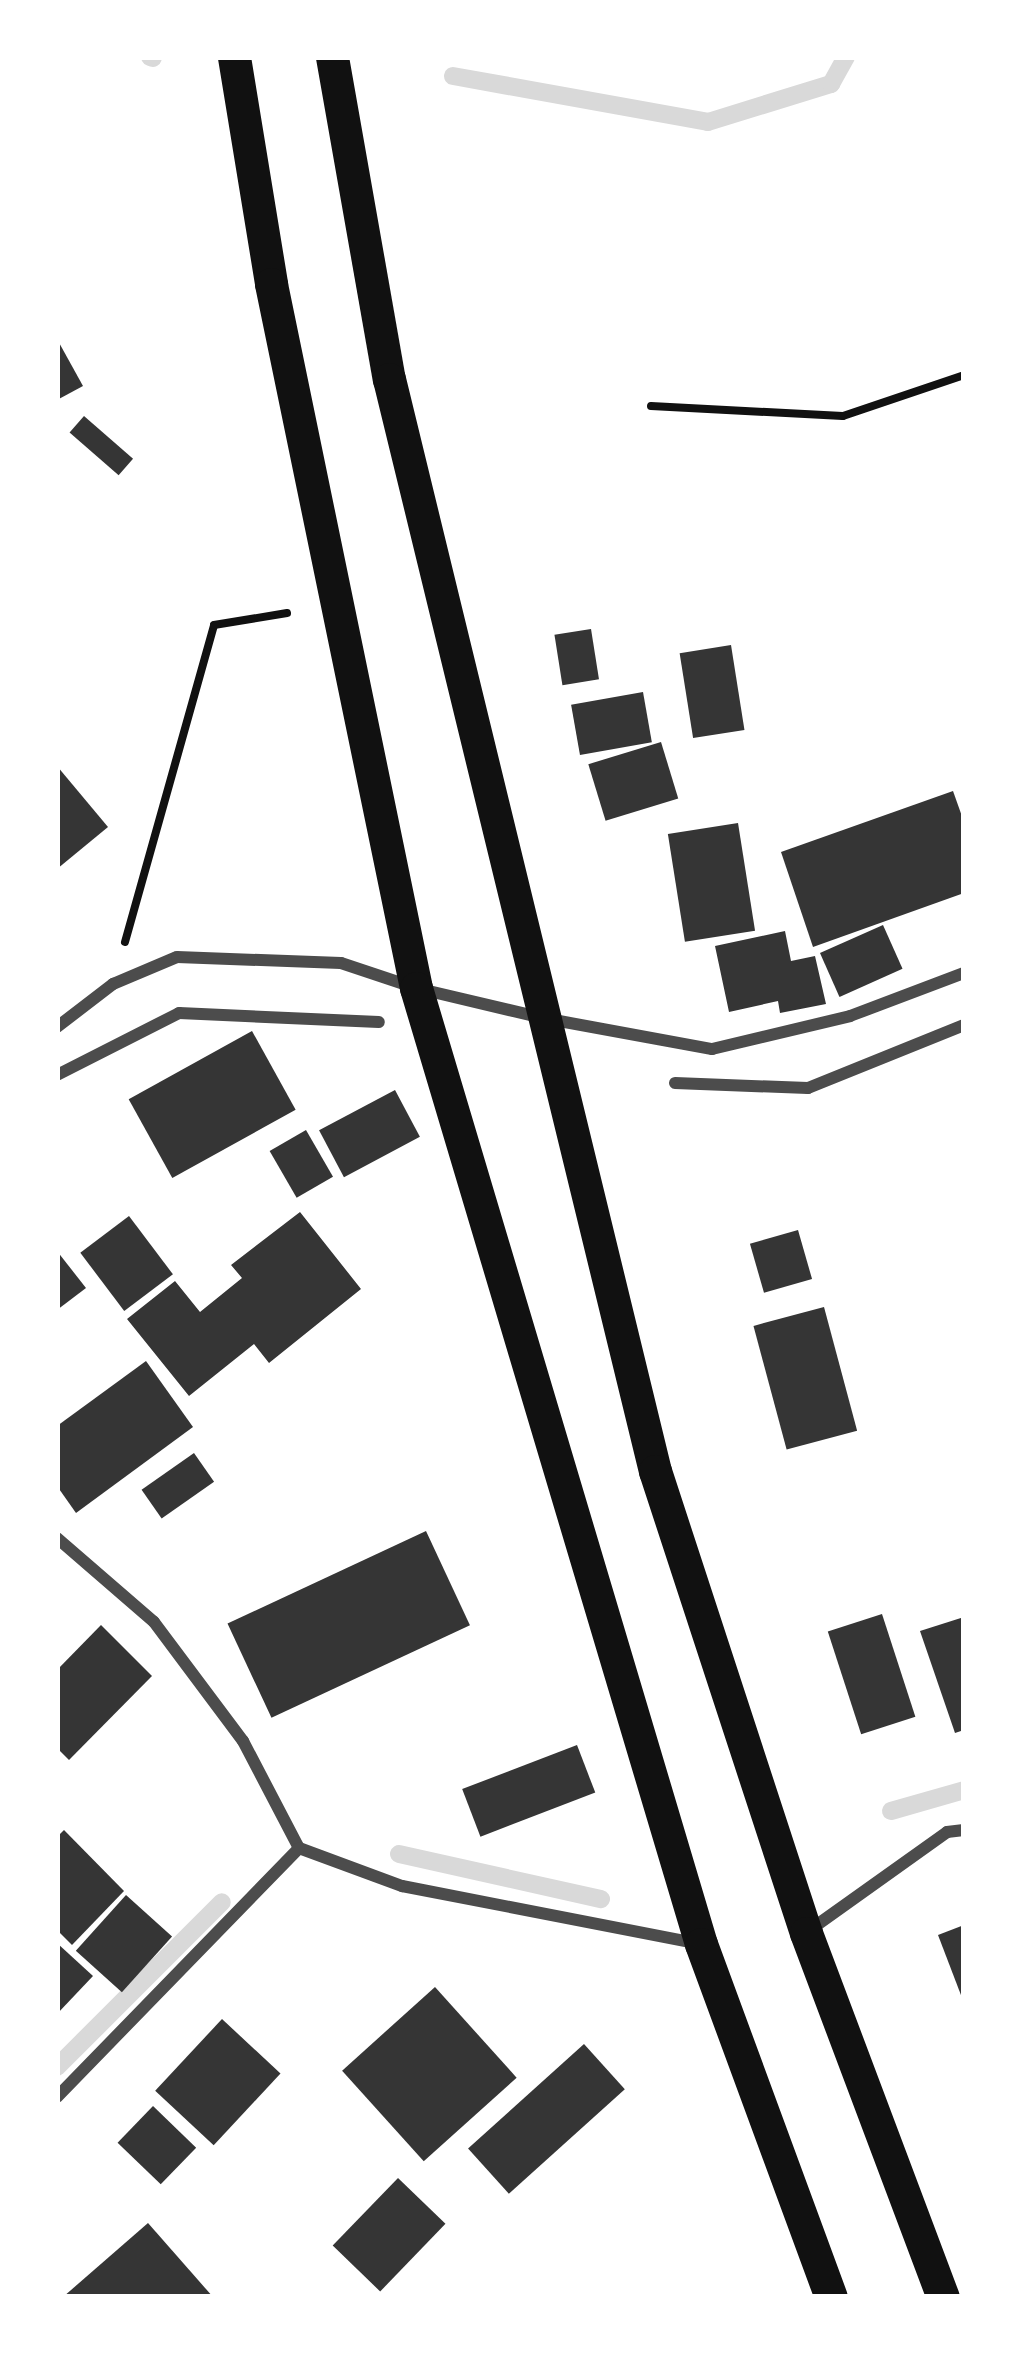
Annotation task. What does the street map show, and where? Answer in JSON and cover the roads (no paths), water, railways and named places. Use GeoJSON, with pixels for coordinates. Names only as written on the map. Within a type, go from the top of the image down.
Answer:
{"type":"FeatureCollection","features":[{"type":"Feature","properties":{"kind":"highway"},"geometry":{"type":"LineString","coordinates":[[234,57],[271,284],[416,988],[701,1944],[831,2297]]}},
{"type":"Feature","properties":{"kind":"highway"},"geometry":{"type":"LineString","coordinates":[[332,57],[389,379],[655,1472],[806,1933],[943,2297]]}},
{"type":"Feature","properties":{"kind":"street"},"geometry":{"type":"LineString","coordinates":[[57,1027],[113,984],[177,957],[341,963],[416,988],[543,1018],[712,1049],[850,1016],[964,973]]}},
{"type":"Feature","properties":{"kind":"street"},"geometry":{"type":"LineString","coordinates":[[57,1075],[179,1013],[379,1022]]}},
{"type":"Feature","properties":{"kind":"street"},"geometry":{"type":"LineString","coordinates":[[675,1083],[808,1088],[964,1025]]}},
{"type":"Feature","properties":{"kind":"street"},"geometry":{"type":"LineString","coordinates":[[57,1538],[154,1622],[243,1741],[299,1848],[402,1886],[701,1944]]}},
{"type":"Feature","properties":{"kind":"street"},"geometry":{"type":"LineString","coordinates":[[806,1933],[947,1832],[964,1830]]}},
{"type":"Feature","properties":{"kind":"street"},"geometry":{"type":"LineString","coordinates":[[57,2097],[299,1848]]}},
{"type":"Feature","properties":{"kind":"waterway"},"geometry":{"type":"LineString","coordinates":[[453,76],[708,122],[831,84],[846,57]]}},
{"type":"Feature","properties":{"kind":"waterway"},"geometry":{"type":"LineString","coordinates":[[891,1811],[964,1790]]}},
{"type":"Feature","properties":{"kind":"waterway"},"geometry":{"type":"LineString","coordinates":[[399,1854],[601,1899]]}},
{"type":"Feature","properties":{"kind":"waterway"},"geometry":{"type":"LineString","coordinates":[[57,2067],[222,1902]]}}]}
